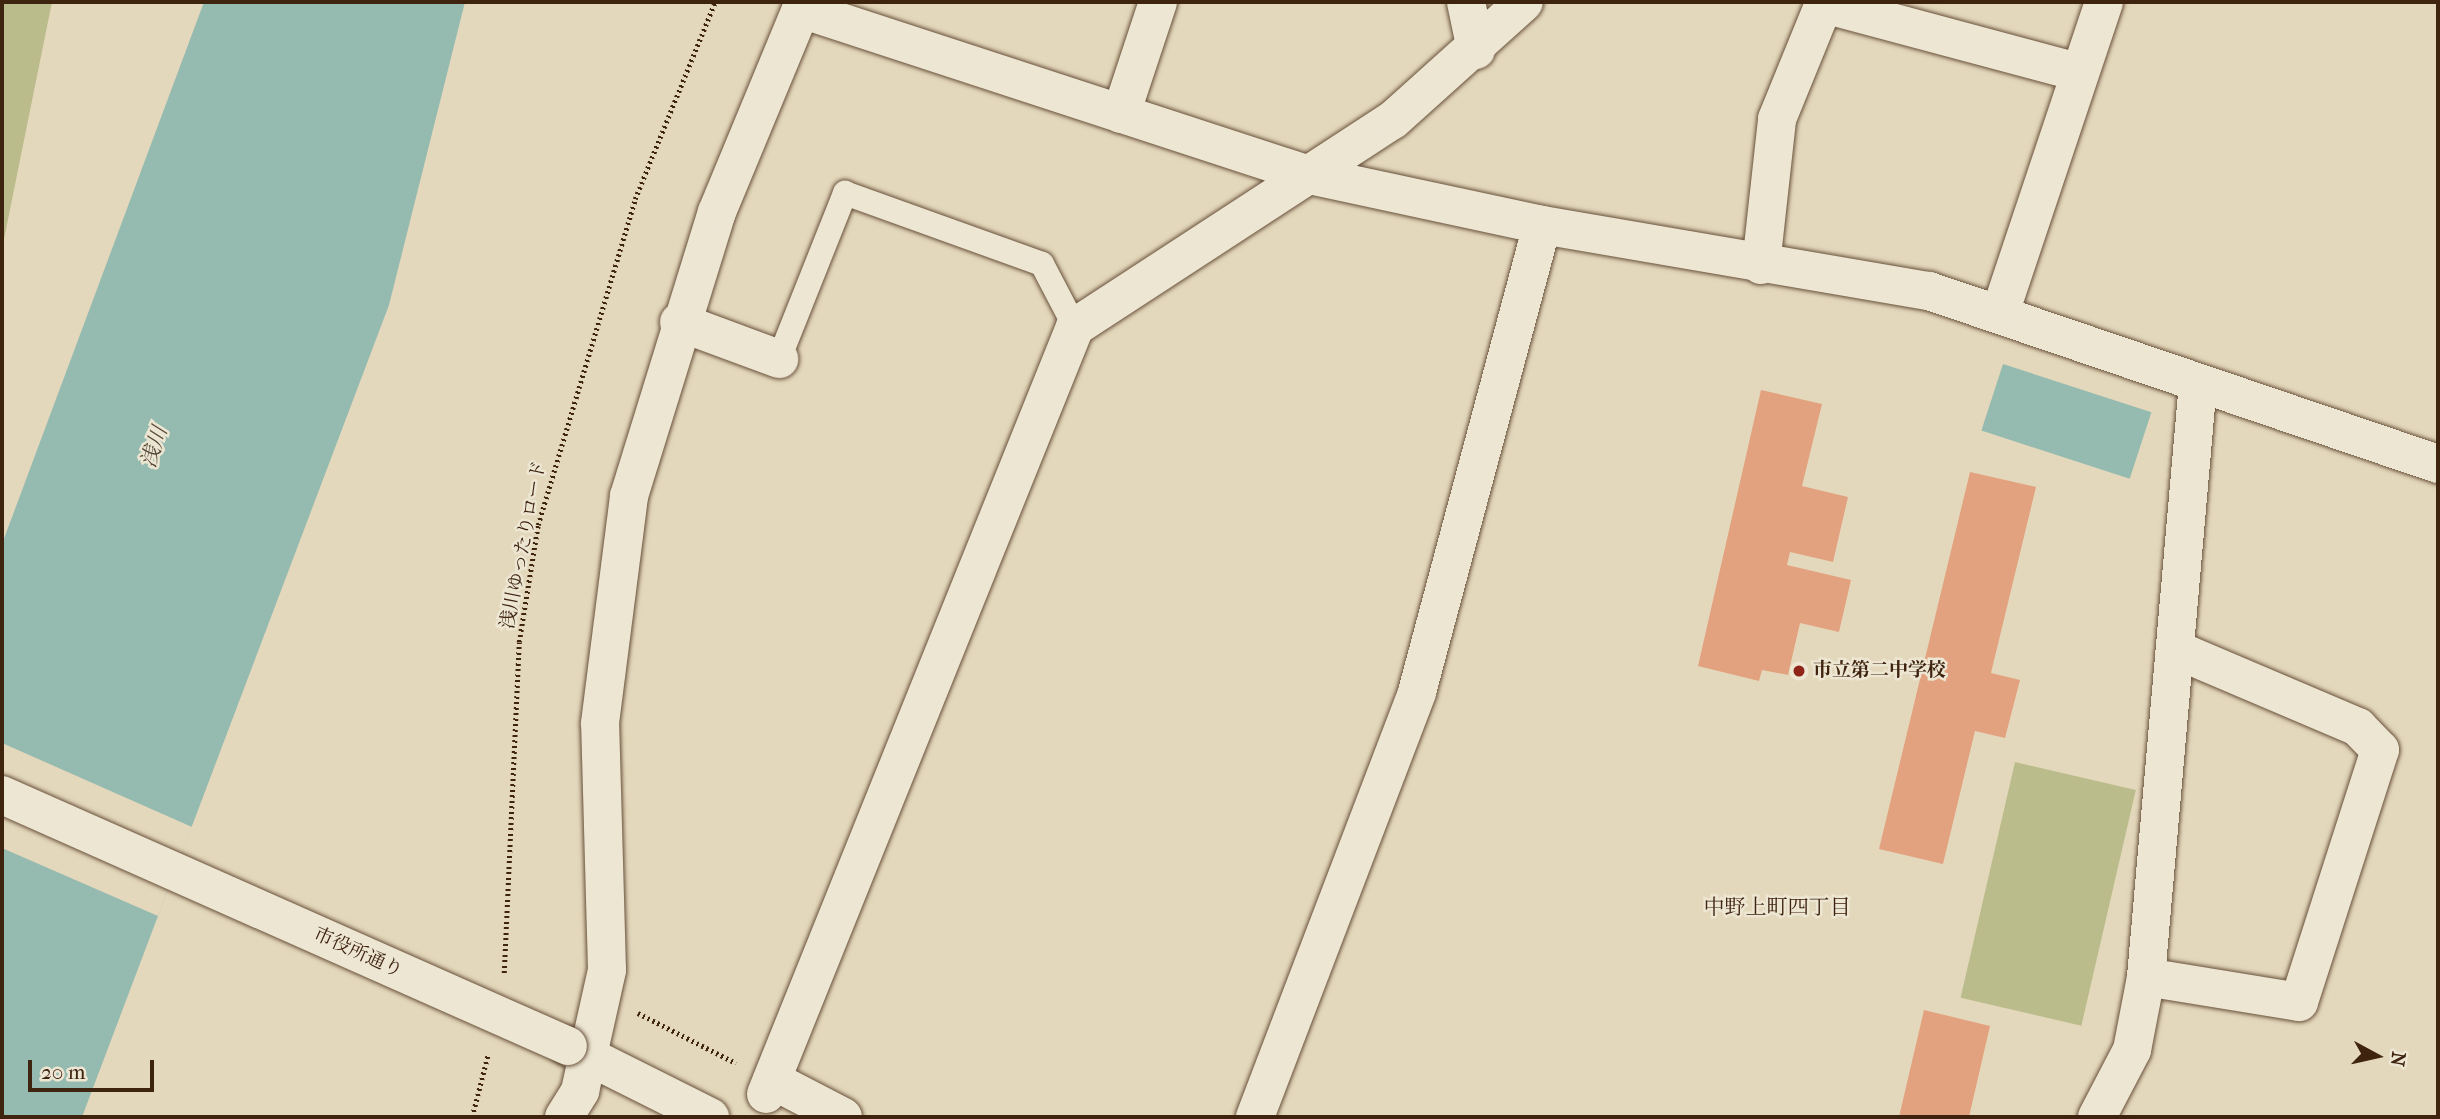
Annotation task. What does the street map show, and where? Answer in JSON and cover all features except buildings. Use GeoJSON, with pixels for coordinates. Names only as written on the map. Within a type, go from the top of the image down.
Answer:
{"type":"FeatureCollection","features":[{"type":"Feature","properties":{"kind":"street"},"geometry":{"type":"LineString","coordinates":[[1121,114],[1157,2]]}},
{"type":"Feature","properties":{"kind":"street"},"geometry":{"type":"LineString","coordinates":[[1466,2],[1476,50]]}},
{"type":"Feature","properties":{"kind":"street"},"geometry":{"type":"LineString","coordinates":[[843,1117],[759,1080],[1075,327],[1393,120],[1476,50],[1524,2]]}},
{"type":"Feature","properties":{"kind":"street"},"geometry":{"type":"LineString","coordinates":[[2000,313],[2077,72],[2104,2]]}},
{"type":"Feature","properties":{"kind":"street"},"geometry":{"type":"LineString","coordinates":[[1761,265],[1777,119],[1824,4],[2077,72]]}},
{"type":"Feature","properties":{"kind":"street"},"geometry":{"type":"LineString","coordinates":[[564,1117],[579,1091],[578,1050],[609,936],[598,766],[611,612],[632,484],[679,322],[802,5],[1309,175],[1542,225],[1761,265],[1929,291],[2438,464]]}},
{"type":"Feature","properties":{"kind":"street"},"geometry":{"type":"LineString","coordinates":[[1255,1117],[1417,692],[1542,225]]}},
{"type":"Feature","properties":{"kind":"street"},"geometry":{"type":"LineString","coordinates":[[679,322],[779,359]]}},
{"type":"Feature","properties":{"kind":"street"},"geometry":{"type":"LineString","coordinates":[[2096,1117],[2132,1050],[2146,977],[2177,650],[2198,383]]}},
{"type":"Feature","properties":{"kind":"street"},"geometry":{"type":"LineString","coordinates":[[2146,977],[2299,1002],[2380,750],[2358,727],[2177,650]]}},
{"type":"Feature","properties":{"kind":"street","name":"市役所通り"},"geometry":{"type":"LineString","coordinates":[[2,795],[578,1050],[710,1117]]}},
{"type":"Feature","properties":{"kind":"lane"},"geometry":{"type":"LineString","coordinates":[[779,359],[845,193],[1042,264],[1075,327]]}},
{"type":"Feature","properties":{"kind":"path","name":"浅川ゆったりロード"},"geometry":{"type":"LineString","coordinates":[[503,980],[519,642],[538,524],[635,199],[715,2]]}},
{"type":"Feature","properties":{"kind":"path"},"geometry":{"type":"LineString","coordinates":[[625,1007],[759,1080]]}},
{"type":"Feature","properties":{"kind":"path"},"geometry":{"type":"LineString","coordinates":[[472,1117],[489,1048]]}},
{"type":"Feature","properties":{"kind":"green space"},"geometry":{"type":"Polygon","coordinates":[[[2,2],[52,2],[2,249],[2,2]]]}},
{"type":"Feature","properties":{"kind":"green space"},"geometry":{"type":"Polygon","coordinates":[[[2015,762],[2136,790],[2081,1026],[1961,998],[2015,762]]]}},
{"type":"Feature","properties":{"kind":"water","name":"浅川"},"geometry":{"type":"Polygon","coordinates":[[[204,2],[465,2],[389,305],[82,1117],[2,1117],[2,544],[204,2]]]}},
{"type":"Feature","properties":{"kind":"water"},"geometry":{"type":"Polygon","coordinates":[[[2003,364],[2151,412],[2130,479],[1981,431],[2003,364]]]}},
{"type":"Feature","properties":{"kind":"pier"},"geometry":{"type":"Polygon","coordinates":[[[2,743],[192,827],[158,916],[2,848],[2,743]]]}},
{"type":"Feature","properties":{"kind":"place","name":"市立第二中学校"},"geometry":{"type":"Point","coordinates":[1799,671]}},
{"type":"Feature","properties":{"kind":"district","name":"中野上町四丁目"},"geometry":{"type":"Point","coordinates":[1777,907]}}]}
